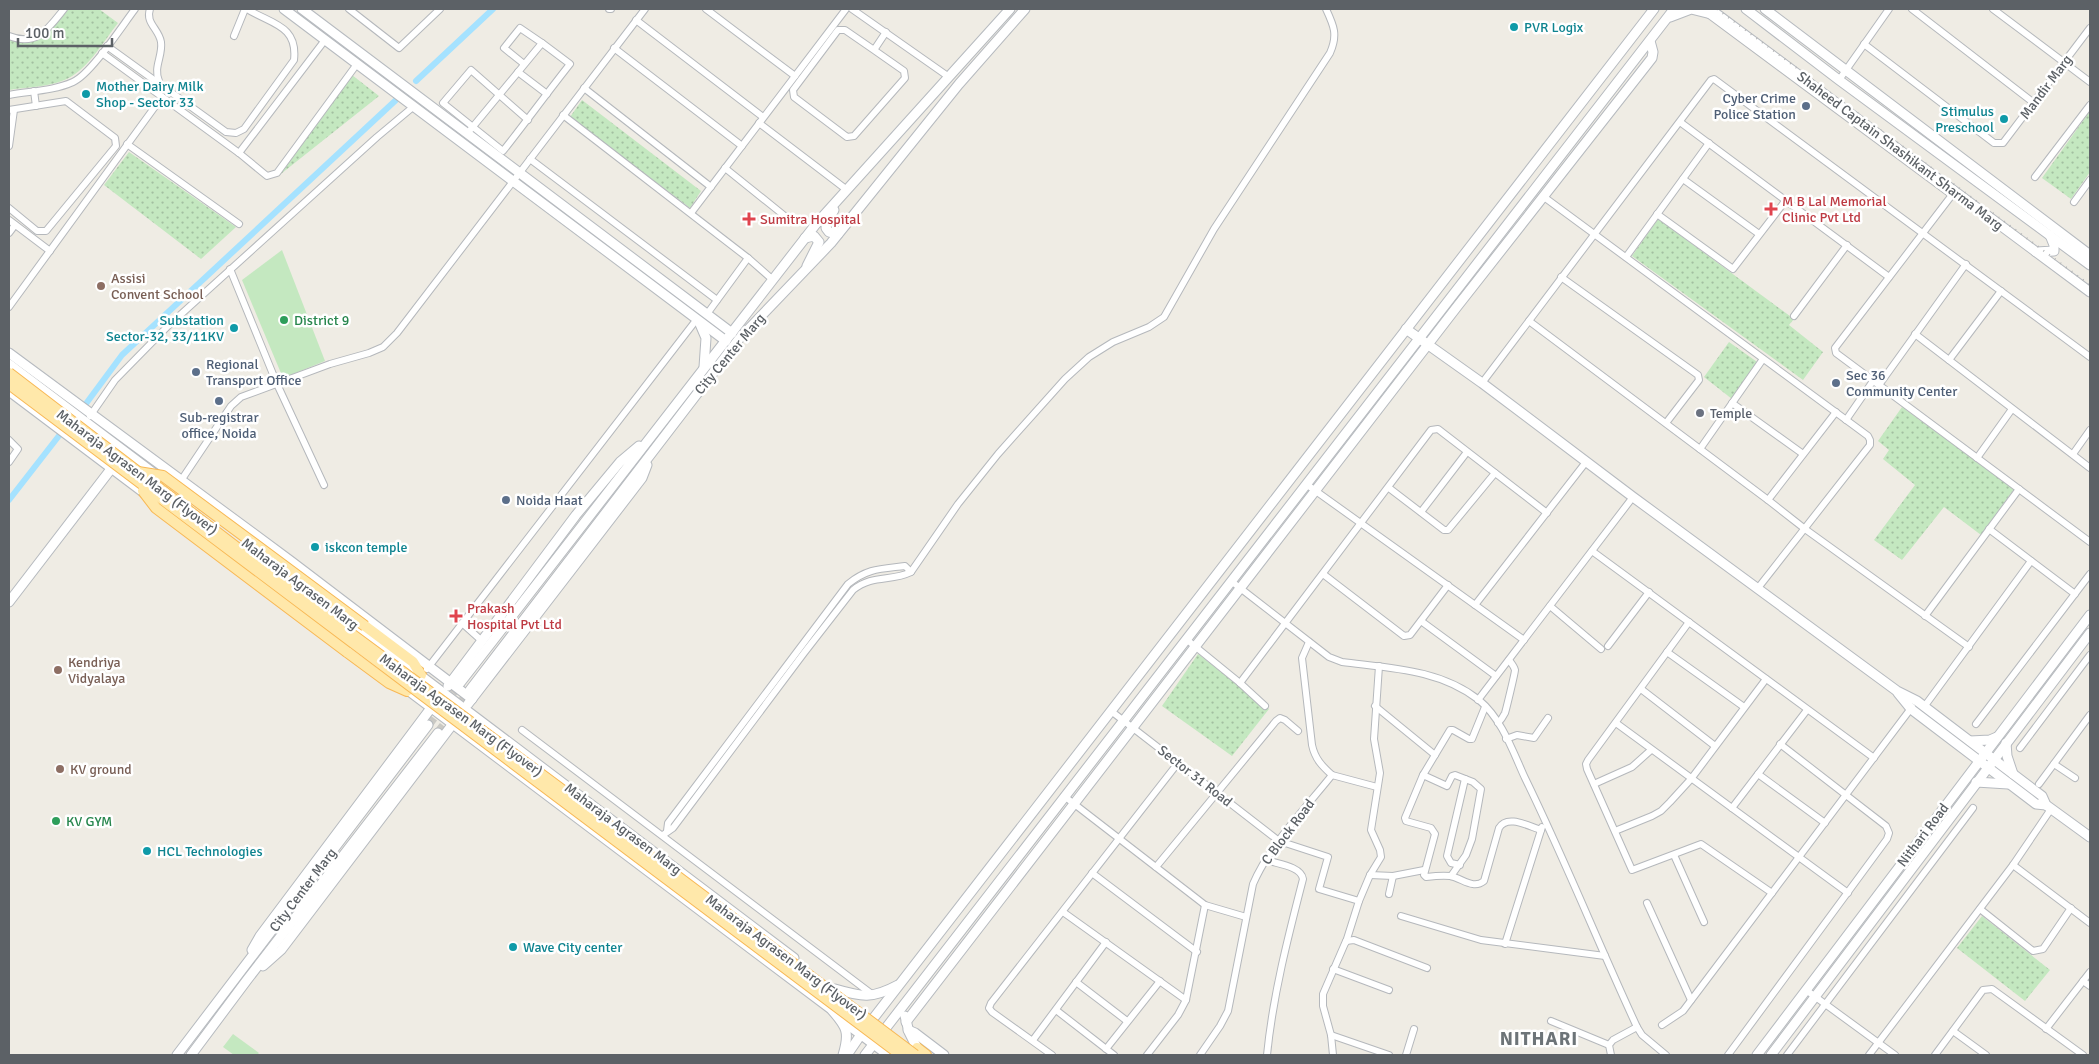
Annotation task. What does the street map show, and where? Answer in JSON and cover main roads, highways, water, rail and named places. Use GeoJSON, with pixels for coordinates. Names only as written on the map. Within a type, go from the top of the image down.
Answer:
{"type":"FeatureCollection","features":[{"type":"Feature","properties":{"kind":"main road","name":"Maharaja Agrasen Marg (Flyover)"},"geometry":{"type":"LineString","coordinates":[[9,373],[135,475],[901,1055]]}},
{"type":"Feature","properties":{"kind":"main road","name":"Maharaja Agrasen Marg (Flyover)"},"geometry":{"type":"LineString","coordinates":[[9,384],[296,593],[916,1052],[927,1055]]}},
{"type":"Feature","properties":{"kind":"main road"},"geometry":{"type":"LineString","coordinates":[[135,475],[163,476],[413,662],[421,675]]}},
{"type":"Feature","properties":{"kind":"main road"},"geometry":{"type":"LineString","coordinates":[[135,475],[156,508],[389,683],[407,690]]}},
{"type":"Feature","properties":{"kind":"waterway"},"geometry":{"type":"LineString","coordinates":[[416,81],[493,9]]}},
{"type":"Feature","properties":{"kind":"waterway"},"geometry":{"type":"LineString","coordinates":[[85,405],[122,355],[396,100]]}},
{"type":"Feature","properties":{"kind":"waterway"},"geometry":{"type":"LineString","coordinates":[[9,500],[65,428]]}},
{"type":"Feature","properties":{"kind":"tunnel"},"geometry":{"type":"LineString","coordinates":[[428,725],[460,683]]}},
{"type":"Feature","properties":{"kind":"tunnel"},"geometry":{"type":"LineString","coordinates":[[438,733],[470,691]]}},
{"type":"Feature","properties":{"kind":"railway"},"geometry":{"type":"LineString","coordinates":[[1717,9],[2090,285]]}},
{"type":"Feature","properties":{"kind":"place","name":"PVR Logix"},"geometry":{"type":"Point","coordinates":[1514,27]}},
{"type":"Feature","properties":{"kind":"place","name":"Mother Dairy Milk Shop - Sector 33"},"geometry":{"type":"Point","coordinates":[86,94]}},
{"type":"Feature","properties":{"kind":"place","name":"Cyber Crime Police Station"},"geometry":{"type":"Point","coordinates":[1806,106]}},
{"type":"Feature","properties":{"kind":"place","name":"Stimulus Preschool"},"geometry":{"type":"Point","coordinates":[2004,119]}},
{"type":"Feature","properties":{"kind":"place","name":"M B Lal Memorial Clinic Pvt Ltd"},"geometry":{"type":"Point","coordinates":[1771,209]}},
{"type":"Feature","properties":{"kind":"place","name":"Sumitra Hospital"},"geometry":{"type":"Point","coordinates":[749,219]}},
{"type":"Feature","properties":{"kind":"place","name":"Assisi Convent School"},"geometry":{"type":"Point","coordinates":[101,286]}},
{"type":"Feature","properties":{"kind":"place","name":"District 9"},"geometry":{"type":"Point","coordinates":[284,320]}},
{"type":"Feature","properties":{"kind":"place","name":"Substation Sector-32, 33/11KV"},"geometry":{"type":"Point","coordinates":[234,328]}},
{"type":"Feature","properties":{"kind":"place","name":"Regional Transport Office"},"geometry":{"type":"Point","coordinates":[196,372]}},
{"type":"Feature","properties":{"kind":"place","name":"Sec 36 Community Center"},"geometry":{"type":"Point","coordinates":[1836,383]}},
{"type":"Feature","properties":{"kind":"place","name":"Sub-registrar office, Noida"},"geometry":{"type":"Point","coordinates":[219,401]}},
{"type":"Feature","properties":{"kind":"place","name":"Temple"},"geometry":{"type":"Point","coordinates":[1700,413]}},
{"type":"Feature","properties":{"kind":"place","name":"Noida Haat"},"geometry":{"type":"Point","coordinates":[506,500]}},
{"type":"Feature","properties":{"kind":"place","name":"iskcon temple"},"geometry":{"type":"Point","coordinates":[315,547]}},
{"type":"Feature","properties":{"kind":"place","name":"Prakash Hospital Pvt Ltd"},"geometry":{"type":"Point","coordinates":[456,616]}},
{"type":"Feature","properties":{"kind":"place","name":"Kendriya Vidyalaya"},"geometry":{"type":"Point","coordinates":[58,670]}},
{"type":"Feature","properties":{"kind":"place","name":"KV ground"},"geometry":{"type":"Point","coordinates":[60,769]}},
{"type":"Feature","properties":{"kind":"place","name":"KV GYM"},"geometry":{"type":"Point","coordinates":[56,821]}},
{"type":"Feature","properties":{"kind":"place","name":"HCL Technologies"},"geometry":{"type":"Point","coordinates":[147,851]}},
{"type":"Feature","properties":{"kind":"place","name":"Wave City center"},"geometry":{"type":"Point","coordinates":[513,947]}},
{"type":"Feature","properties":{"kind":"district","name":"NITHARI"},"geometry":{"type":"Point","coordinates":[1539,1039]}}]}
